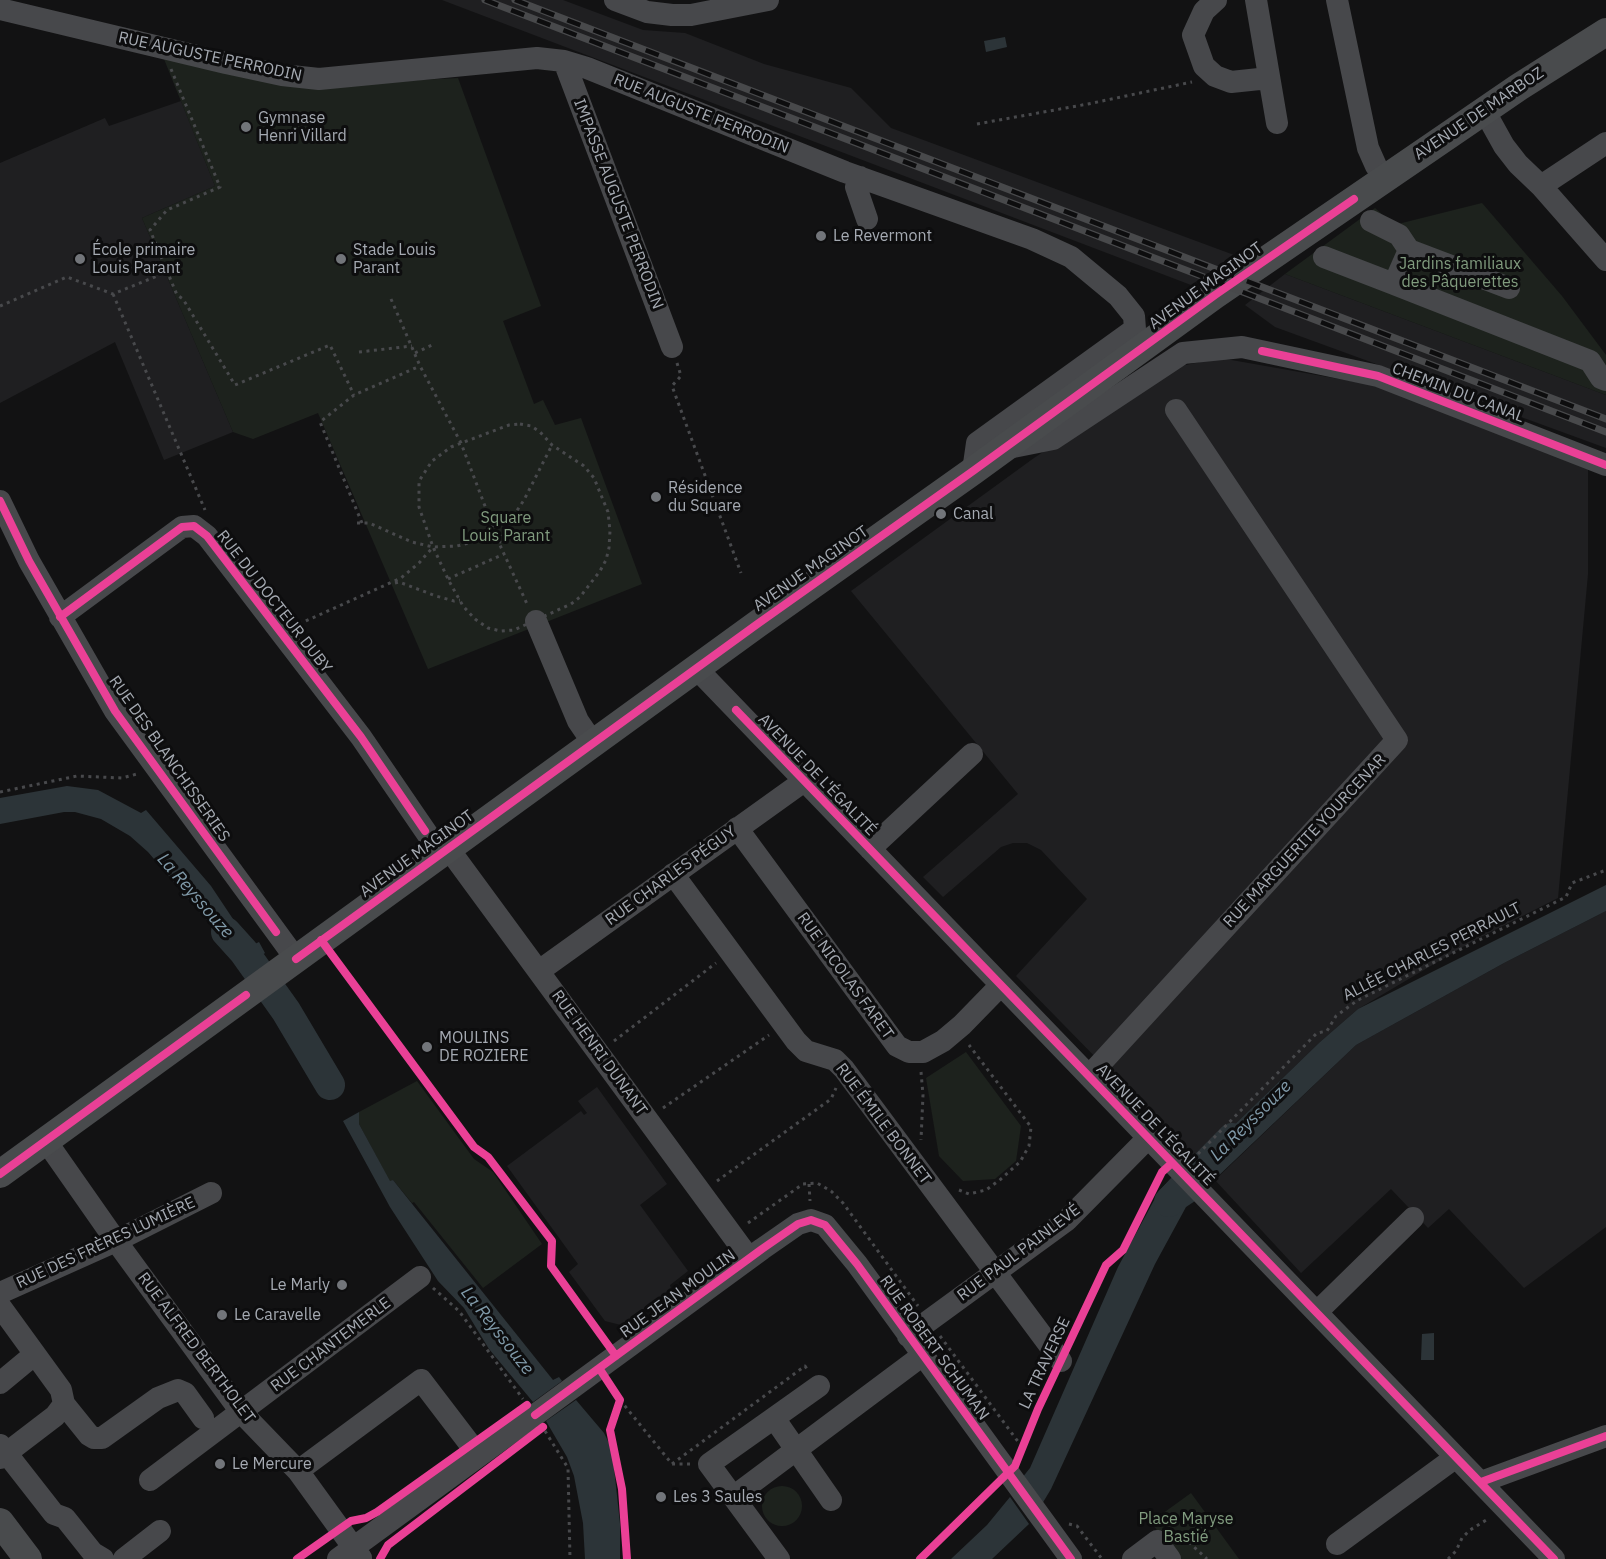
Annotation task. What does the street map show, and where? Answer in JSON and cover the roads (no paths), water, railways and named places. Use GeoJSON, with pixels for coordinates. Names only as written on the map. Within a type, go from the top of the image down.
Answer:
{"type":"FeatureCollection","features":[{"type":"Feature","properties":{"kind":"main road","name":"AVENUE DE MARBOZ"},"geometry":{"type":"LineString","coordinates":[[1354,199],[1484,110],[1606,32]]}},
{"type":"Feature","properties":{"kind":"main road","name":"AVENUE MAGINOT"},"geometry":{"type":"LineString","coordinates":[[0,1174],[696,668],[1215,295],[1354,199]]}},
{"type":"Feature","properties":{"kind":"main road"},"geometry":{"type":"LineString","coordinates":[[0,1522],[28,1559]]}},
{"type":"Feature","properties":{"kind":"street"},"geometry":{"type":"LineString","coordinates":[[615,0],[648,12],[672,15],[691,15],[768,0]]}},
{"type":"Feature","properties":{"kind":"street"},"geometry":{"type":"LineString","coordinates":[[1216,0],[1204,11],[1192,34],[1204,66],[1215,76],[1231,82],[1269,78]]}},
{"type":"Feature","properties":{"kind":"street"},"geometry":{"type":"LineString","coordinates":[[1256,0],[1277,123]]}},
{"type":"Feature","properties":{"kind":"street"},"geometry":{"type":"LineString","coordinates":[[1337,0],[1368,148],[1384,178]]}},
{"type":"Feature","properties":{"kind":"street","name":"RUE AUGUSTE PERRODIN"},"geometry":{"type":"LineString","coordinates":[[0,9],[282,75],[319,79],[537,58],[564,61],[587,68],[860,177],[1032,239],[1071,257],[1118,296],[1134,316],[1135,329],[977,444],[973,471]]}},
{"type":"Feature","properties":{"kind":"street","name":"IMPASSE AUGUSTE PERRODIN"},"geometry":{"type":"LineString","coordinates":[[564,61],[672,347]]}},
{"type":"Feature","properties":{"kind":"street"},"geometry":{"type":"LineString","coordinates":[[1484,110],[1504,146],[1518,164],[1541,186],[1606,260]]}},
{"type":"Feature","properties":{"kind":"street"},"geometry":{"type":"LineString","coordinates":[[1541,186],[1606,144]]}},
{"type":"Feature","properties":{"kind":"street"},"geometry":{"type":"LineString","coordinates":[[860,177],[856,187],[867,219]]}},
{"type":"Feature","properties":{"kind":"street"},"geometry":{"type":"LineString","coordinates":[[1371,221],[1399,235],[1409,250],[1509,288]]}},
{"type":"Feature","properties":{"kind":"street"},"geometry":{"type":"LineString","coordinates":[[1394,284],[1409,250]]}},
{"type":"Feature","properties":{"kind":"street"},"geometry":{"type":"LineString","coordinates":[[1324,256],[1590,361],[1601,378],[1606,380]]}},
{"type":"Feature","properties":{"kind":"street","name":"CHEMIN DU CANAL"},"geometry":{"type":"LineString","coordinates":[[1003,449],[1053,439],[1183,353],[1242,347],[1378,376],[1606,465]]}},
{"type":"Feature","properties":{"kind":"street","name":"RUE MARGUERITE YOURCENAR"},"geometry":{"type":"LineString","coordinates":[[1089,1076],[1397,740],[1176,410]]}},
{"type":"Feature","properties":{"kind":"street","name":"RUE DES BLANCHISSERIES"},"geometry":{"type":"LineString","coordinates":[[0,501],[29,561],[115,711],[291,962]]}},
{"type":"Feature","properties":{"kind":"street","name":"RUE DU DOCTEUR DUBY"},"geometry":{"type":"LineString","coordinates":[[60,617],[182,527],[194,526],[207,536],[445,851]]}},
{"type":"Feature","properties":{"kind":"street"},"geometry":{"type":"LineString","coordinates":[[536,621],[578,721],[593,743]]}},
{"type":"Feature","properties":{"kind":"street","name":"AVENUE DE L'ÉGALITÉ"},"geometry":{"type":"LineString","coordinates":[[696,668],[1554,1559]]}},
{"type":"Feature","properties":{"kind":"street"},"geometry":{"type":"LineString","coordinates":[[870,849],[972,754]]}},
{"type":"Feature","properties":{"kind":"street","name":"RUE CHARLES PÉGUY"},"geometry":{"type":"LineString","coordinates":[[539,971],[804,781]]}},
{"type":"Feature","properties":{"kind":"street","name":"RUE NICOLAS FARET"},"geometry":{"type":"LineString","coordinates":[[737,828],[897,1046],[909,1052],[923,1052],[943,1041],[957,1030],[1001,985]]}},
{"type":"Feature","properties":{"kind":"street","name":"RUE HENRI DUNANT"},"geometry":{"type":"LineString","coordinates":[[445,851],[539,971],[749,1258]]}},
{"type":"Feature","properties":{"kind":"street","name":"RUE ÉMILE BONNET"},"geometry":{"type":"LineString","coordinates":[[673,874],[806,1051],[835,1060],[844,1069],[1061,1361]]}},
{"type":"Feature","properties":{"kind":"street","name":"RUE PAUL PAINLEVÉ"},"geometry":{"type":"LineString","coordinates":[[908,1336],[1067,1220],[1148,1138]]}},
{"type":"Feature","properties":{"kind":"street","name":"RUE ALFRED BERTHOLET"},"geometry":{"type":"LineString","coordinates":[[46,1141],[241,1412],[298,1471],[351,1555]]}},
{"type":"Feature","properties":{"kind":"street","name":"RUE DES FRÈRES LUMIÈRE"},"geometry":{"type":"LineString","coordinates":[[0,1293],[116,1241],[211,1193]]}},
{"type":"Feature","properties":{"kind":"street"},"geometry":{"type":"LineString","coordinates":[[1317,1312],[1413,1218]]}},
{"type":"Feature","properties":{"kind":"street","name":"RUE ROBERT SCHUMAN"},"geometry":{"type":"LineString","coordinates":[[749,1258],[798,1224],[811,1220],[825,1224],[1071,1559]]}},
{"type":"Feature","properties":{"kind":"street","name":"RUE JEAN MOULIN"},"geometry":{"type":"LineString","coordinates":[[351,1555],[479,1456],[749,1258]]}},
{"type":"Feature","properties":{"kind":"street","name":"RUE CHANTEMERLE"},"geometry":{"type":"LineString","coordinates":[[150,1480],[420,1277]]}},
{"type":"Feature","properties":{"kind":"street"},"geometry":{"type":"LineString","coordinates":[[0,1306],[62,1390],[64,1404],[89,1436],[102,1438],[158,1398],[178,1390],[185,1393],[203,1418]]}},
{"type":"Feature","properties":{"kind":"street"},"geometry":{"type":"LineString","coordinates":[[0,1383],[35,1354]]}},
{"type":"Feature","properties":{"kind":"street"},"geometry":{"type":"LineString","coordinates":[[733,1497],[923,1355]]}},
{"type":"Feature","properties":{"kind":"street"},"geometry":{"type":"LineString","coordinates":[[298,1471],[421,1380],[479,1456]]}},
{"type":"Feature","properties":{"kind":"street"},"geometry":{"type":"LineString","coordinates":[[779,1559],[709,1464],[819,1386]]}},
{"type":"Feature","properties":{"kind":"street"},"geometry":{"type":"LineString","coordinates":[[64,1404],[55,1416],[2,1452],[54,1514],[66,1518],[93,1553],[103,1559]]}},
{"type":"Feature","properties":{"kind":"street"},"geometry":{"type":"LineString","coordinates":[[774,1418],[831,1500]]}},
{"type":"Feature","properties":{"kind":"street"},"geometry":{"type":"LineString","coordinates":[[1481,1482],[1606,1436]]}},
{"type":"Feature","properties":{"kind":"street"},"geometry":{"type":"LineString","coordinates":[[1337,1544],[1456,1457]]}},
{"type":"Feature","properties":{"kind":"street"},"geometry":{"type":"LineString","coordinates":[[124,1559],[160,1531]]}},
{"type":"Feature","properties":{"kind":"street"},"geometry":{"type":"LineString","coordinates":[[1133,1559],[1157,1541],[1170,1559]]}},
{"type":"Feature","properties":{"kind":"water"},"geometry":{"type":"Polygon","coordinates":[[[1005,37],[1007,47],[986,52],[984,41],[1005,37]]]}},
{"type":"Feature","properties":{"kind":"water"},"geometry":{"type":"Polygon","coordinates":[[[67,786],[98,790],[141,813],[146,810],[211,886],[251,946],[259,942],[265,953],[245,968],[148,852],[130,836],[101,819],[75,812],[64,812],[0,824],[0,798],[67,786]]]}},
{"type":"Feature","properties":{"kind":"water"},"geometry":{"type":"Polygon","coordinates":[[[1606,885],[1606,911],[1504,963],[1356,1045],[1214,1180],[1197,1161],[1320,1042],[1358,1009],[1606,885]]]}},
{"type":"Feature","properties":{"kind":"water"},"geometry":{"type":"Polygon","coordinates":[[[290,999],[331,1076],[337,1073],[341,1079],[324,1089],[275,1010],[290,999]]]}},
{"type":"Feature","properties":{"kind":"water"},"geometry":{"type":"Polygon","coordinates":[[[359,1112],[359,1124],[390,1181],[393,1180],[553,1380],[559,1377],[562,1381],[533,1402],[489,1349],[464,1308],[438,1281],[390,1207],[343,1121],[359,1112]]]}},
{"type":"Feature","properties":{"kind":"water"},"geometry":{"type":"Polygon","coordinates":[[[1172,1177],[1195,1201],[1186,1207],[1155,1264],[1042,1504],[1022,1478],[1030,1468],[1118,1267],[1159,1191],[1172,1177]]]}},
{"type":"Feature","properties":{"kind":"water"},"geometry":{"type":"Polygon","coordinates":[[[1434,1333],[1434,1360],[1421,1360],[1422,1334],[1434,1333]]]}},
{"type":"Feature","properties":{"kind":"water"},"geometry":{"type":"Polygon","coordinates":[[[576,1400],[604,1433],[612,1449],[620,1524],[620,1559],[585,1559],[583,1523],[574,1476],[567,1457],[546,1421],[576,1400]]]}},
{"type":"Feature","properties":{"kind":"water"},"geometry":{"type":"Polygon","coordinates":[[[1010,1497],[1029,1524],[992,1559],[951,1559],[987,1525],[1010,1497]]]}},
{"type":"Feature","properties":{"kind":"waterway","name":"La Reyssouze"},"geometry":{"type":"LineString","coordinates":[[226,932],[244,952],[286,1011],[330,1085]]}},
{"type":"Feature","properties":{"kind":"waterway","name":"La Reyssouze"},"geometry":{"type":"LineString","coordinates":[[1169,1202],[1232,1138]]}},
{"type":"Feature","properties":{"kind":"railway"},"geometry":{"type":"LineString","coordinates":[[485,0],[1606,432]]}},
{"type":"Feature","properties":{"kind":"railway"},"geometry":{"type":"LineString","coordinates":[[515,0],[1606,419]]}},
{"type":"Feature","properties":{"kind":"place","name":"Gymnase Henri Villard"},"geometry":{"type":"Point","coordinates":[246,127]}},
{"type":"Feature","properties":{"kind":"place","name":"Le Revermont"},"geometry":{"type":"Point","coordinates":[821,236]}},
{"type":"Feature","properties":{"kind":"place","name":"École primaire Louis Parant"},"geometry":{"type":"Point","coordinates":[80,259]}},
{"type":"Feature","properties":{"kind":"place","name":"Stade Louis Parant"},"geometry":{"type":"Point","coordinates":[341,259]}},
{"type":"Feature","properties":{"kind":"place","name":"Résidence du Square"},"geometry":{"type":"Point","coordinates":[656,497]}},
{"type":"Feature","properties":{"kind":"place","name":"Canal"},"geometry":{"type":"Point","coordinates":[941,514]}},
{"type":"Feature","properties":{"kind":"place","name":"MOULINS DE ROZIERE"},"geometry":{"type":"Point","coordinates":[427,1047]}},
{"type":"Feature","properties":{"kind":"place","name":"Le Marly"},"geometry":{"type":"Point","coordinates":[342,1285]}},
{"type":"Feature","properties":{"kind":"place","name":"Le Caravelle"},"geometry":{"type":"Point","coordinates":[222,1315]}},
{"type":"Feature","properties":{"kind":"place","name":"Le Mercure"},"geometry":{"type":"Point","coordinates":[220,1464]}},
{"type":"Feature","properties":{"kind":"place","name":"Les 3 Saules"},"geometry":{"type":"Point","coordinates":[661,1497]}},
{"type":"Feature","properties":{"kind":"park label","name":"Jardins familiaux des Pâquerettes"},"geometry":{"type":"Point","coordinates":[1460,273]}},
{"type":"Feature","properties":{"kind":"park label","name":"Square Louis Parant"},"geometry":{"type":"Point","coordinates":[506,527]}},
{"type":"Feature","properties":{"kind":"park label","name":"Place Maryse Bastié"},"geometry":{"type":"Point","coordinates":[1186,1528]}}]}
